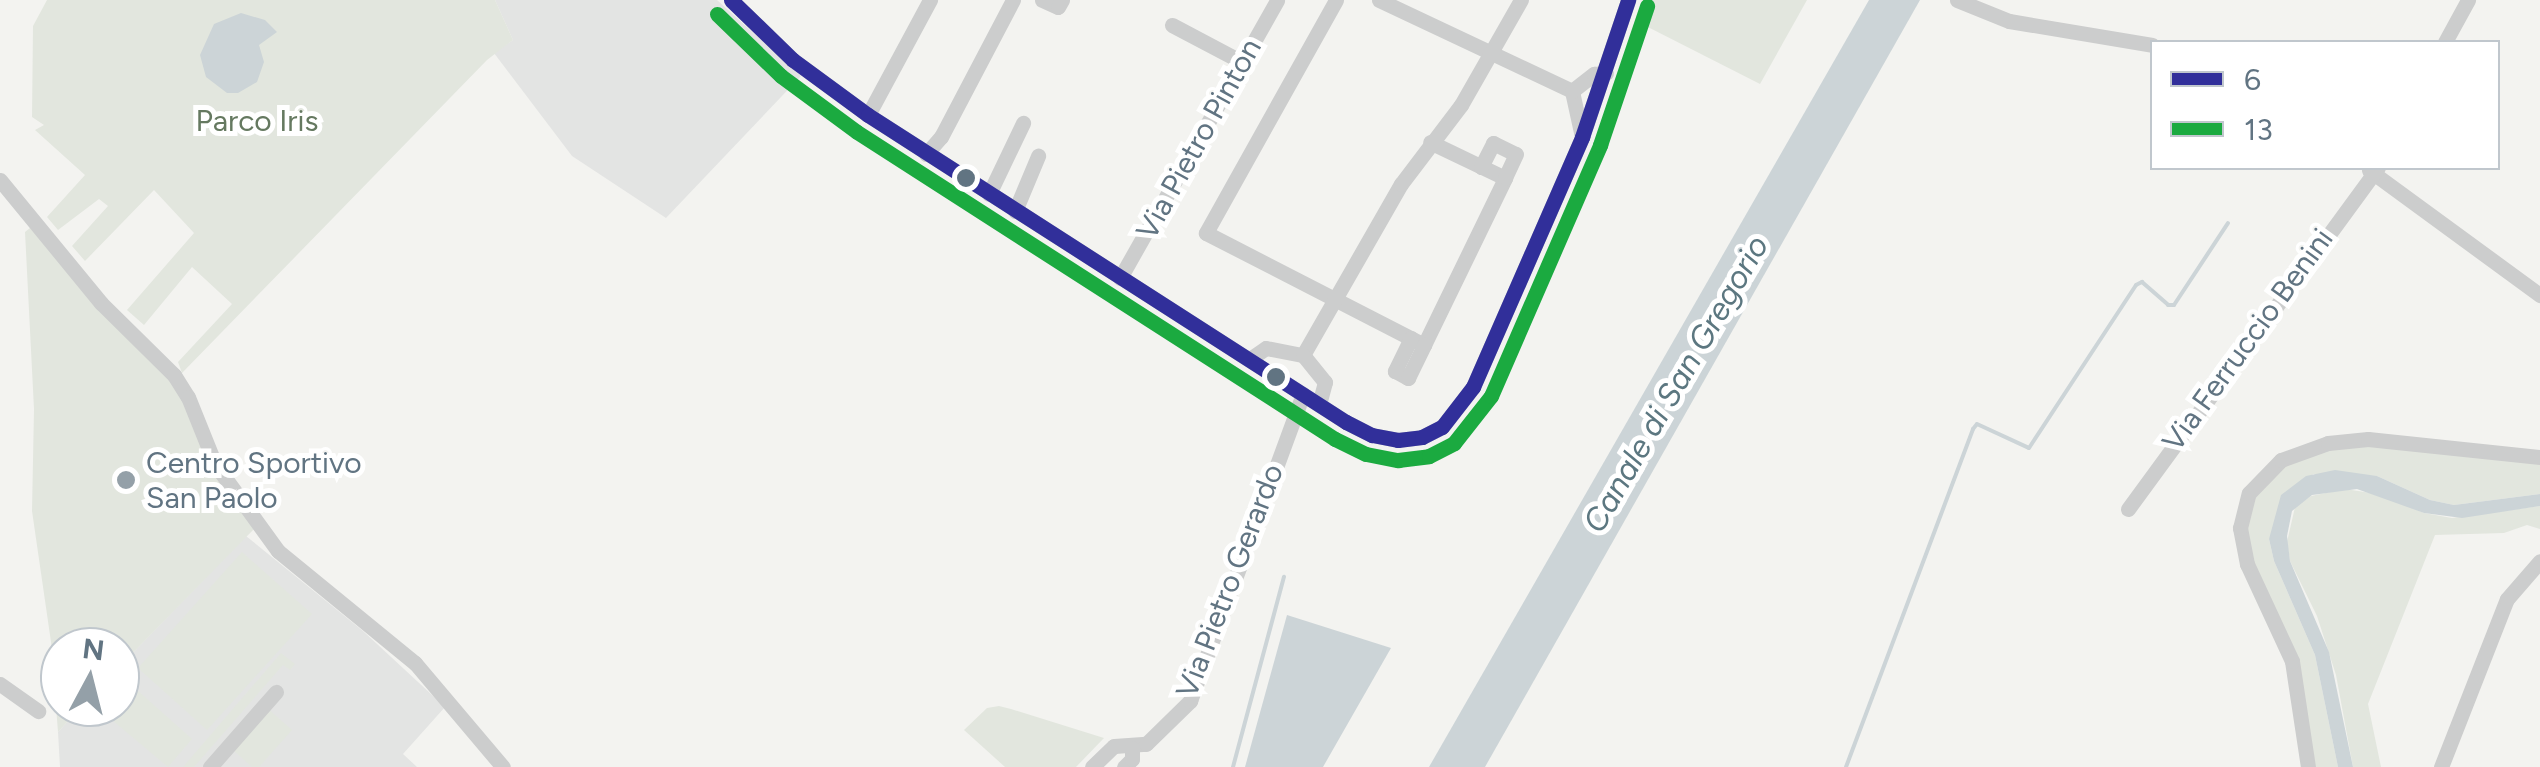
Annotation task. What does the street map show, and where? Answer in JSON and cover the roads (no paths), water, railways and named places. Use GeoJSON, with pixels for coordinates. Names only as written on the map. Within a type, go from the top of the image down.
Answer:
{"type":"FeatureCollection","features":[{"type":"Feature","properties":{"kind":"street"},"geometry":{"type":"LineString","coordinates":[[731,0],[793,60],[926,154],[1358,429],[1398,440],[1422,437],[1452,420],[1473,387],[1582,136],[1628,0]]}},
{"type":"Feature","properties":{"kind":"street"},"geometry":{"type":"LineString","coordinates":[[868,115],[930,0]]}},
{"type":"Feature","properties":{"kind":"street"},"geometry":{"type":"LineString","coordinates":[[926,154],[941,137],[1013,0]]}},
{"type":"Feature","properties":{"kind":"street"},"geometry":{"type":"LineString","coordinates":[[1042,0],[1058,7],[1062,0]]}},
{"type":"Feature","properties":{"kind":"street","name":"Via Pietro Pinton"},"geometry":{"type":"LineString","coordinates":[[1120,278],[1277,0]]}},
{"type":"Feature","properties":{"kind":"street"},"geometry":{"type":"LineString","coordinates":[[1336,0],[1206,233],[1418,342],[1516,154],[1493,143],[1481,166]]}},
{"type":"Feature","properties":{"kind":"street"},"geometry":{"type":"LineString","coordinates":[[1378,0],[1572,91]]}},
{"type":"Feature","properties":{"kind":"street"},"geometry":{"type":"LineString","coordinates":[[1303,354],[1430,142],[1494,55],[1521,0]]}},
{"type":"Feature","properties":{"kind":"street"},"geometry":{"type":"LineString","coordinates":[[1957,0],[2010,20],[2150,45]]}},
{"type":"Feature","properties":{"kind":"street"},"geometry":{"type":"LineString","coordinates":[[2446,40],[2468,0]]}},
{"type":"Feature","properties":{"kind":"street"},"geometry":{"type":"LineString","coordinates":[[1172,25],[1242,62]]}},
{"type":"Feature","properties":{"kind":"street"},"geometry":{"type":"LineString","coordinates":[[1572,91],[1594,74],[1606,73]]}},
{"type":"Feature","properties":{"kind":"street"},"geometry":{"type":"LineString","coordinates":[[1572,91],[1582,136]]}},
{"type":"Feature","properties":{"kind":"street"},"geometry":{"type":"LineString","coordinates":[[988,194],[1023,123]]}},
{"type":"Feature","properties":{"kind":"street"},"geometry":{"type":"LineString","coordinates":[[1430,142],[1505,178]]}},
{"type":"Feature","properties":{"kind":"street"},"geometry":{"type":"LineString","coordinates":[[1015,210],[1038,156]]}},
{"type":"Feature","properties":{"kind":"street"},"geometry":{"type":"LineString","coordinates":[[2372,170],[2540,295]]}},
{"type":"Feature","properties":{"kind":"street","name":"Via Ferruccio Benini"},"geometry":{"type":"LineString","coordinates":[[2128,509],[2372,170]]}},
{"type":"Feature","properties":{"kind":"street"},"geometry":{"type":"LineString","coordinates":[[0,180],[101,303],[174,375],[188,397],[216,464],[278,551],[415,663],[503,767]]}},
{"type":"Feature","properties":{"kind":"street"},"geometry":{"type":"LineString","coordinates":[[1250,359],[1266,348],[1303,354],[1325,382],[1319,404]]}},
{"type":"Feature","properties":{"kind":"street","name":"Via Pietro Gerardo"},"geometry":{"type":"LineString","coordinates":[[1124,767],[1194,694],[1292,414],[1304,394]]}},
{"type":"Feature","properties":{"kind":"street"},"geometry":{"type":"LineString","coordinates":[[2308,767],[2292,661],[2247,564],[2240,528],[2249,493],[2280,460],[2328,442],[2368,439],[2540,458]]}},
{"type":"Feature","properties":{"kind":"street"},"geometry":{"type":"LineString","coordinates":[[2441,767],[2507,600],[2540,561]]}},
{"type":"Feature","properties":{"kind":"street"},"geometry":{"type":"LineString","coordinates":[[0,684],[35,710]]}},
{"type":"Feature","properties":{"kind":"street"},"geometry":{"type":"LineString","coordinates":[[210,767],[276,692]]}},
{"type":"Feature","properties":{"kind":"street","name":"Via Pietro Gerardo"},"geometry":{"type":"LineString","coordinates":[[1092,767],[1114,746],[1143,743]]}},
{"type":"Feature","properties":{"kind":"water","name":"Canale di San Gregorio"},"geometry":{"type":"Polygon","coordinates":[[[1869,0],[1920,0],[1485,767],[1429,767],[1869,0]]]}},
{"type":"Feature","properties":{"kind":"water"},"geometry":{"type":"Polygon","coordinates":[[[241,13],[265,20],[277,32],[259,45],[264,62],[257,82],[238,93],[227,93],[206,77],[200,55],[214,24],[241,13]]]}},
{"type":"Feature","properties":{"kind":"water"},"geometry":{"type":"Polygon","coordinates":[[[2335,470],[2377,476],[2430,500],[2454,505],[2540,494],[2540,506],[2462,518],[2424,513],[2357,489],[2312,495],[2292,511],[2287,536],[2290,561],[2329,652],[2353,767],[2338,767],[2315,655],[2274,561],[2269,539],[2281,495],[2306,476],[2335,470]]]}},
{"type":"Feature","properties":{"kind":"water"},"geometry":{"type":"Polygon","coordinates":[[[1287,615],[1391,648],[1323,767],[1245,767],[1287,615]]]}},
{"type":"Feature","properties":{"kind":"waterway"},"geometry":{"type":"LineString","coordinates":[[1846,767],[1973,429],[1977,424],[2029,448],[2136,285],[2142,282],[2168,305],[2174,305],[2228,223]]}},
{"type":"Feature","properties":{"kind":"waterway"},"geometry":{"type":"LineString","coordinates":[[1233,767],[1284,577]]}},
{"type":"Feature","properties":{"kind":"place","name":"Centro Sportivo San Paolo"},"geometry":{"type":"Point","coordinates":[126,480]}},
{"type":"Feature","properties":{"kind":"park label","name":"Parco Iris"},"geometry":{"type":"Point","coordinates":[257,121]}}]}
